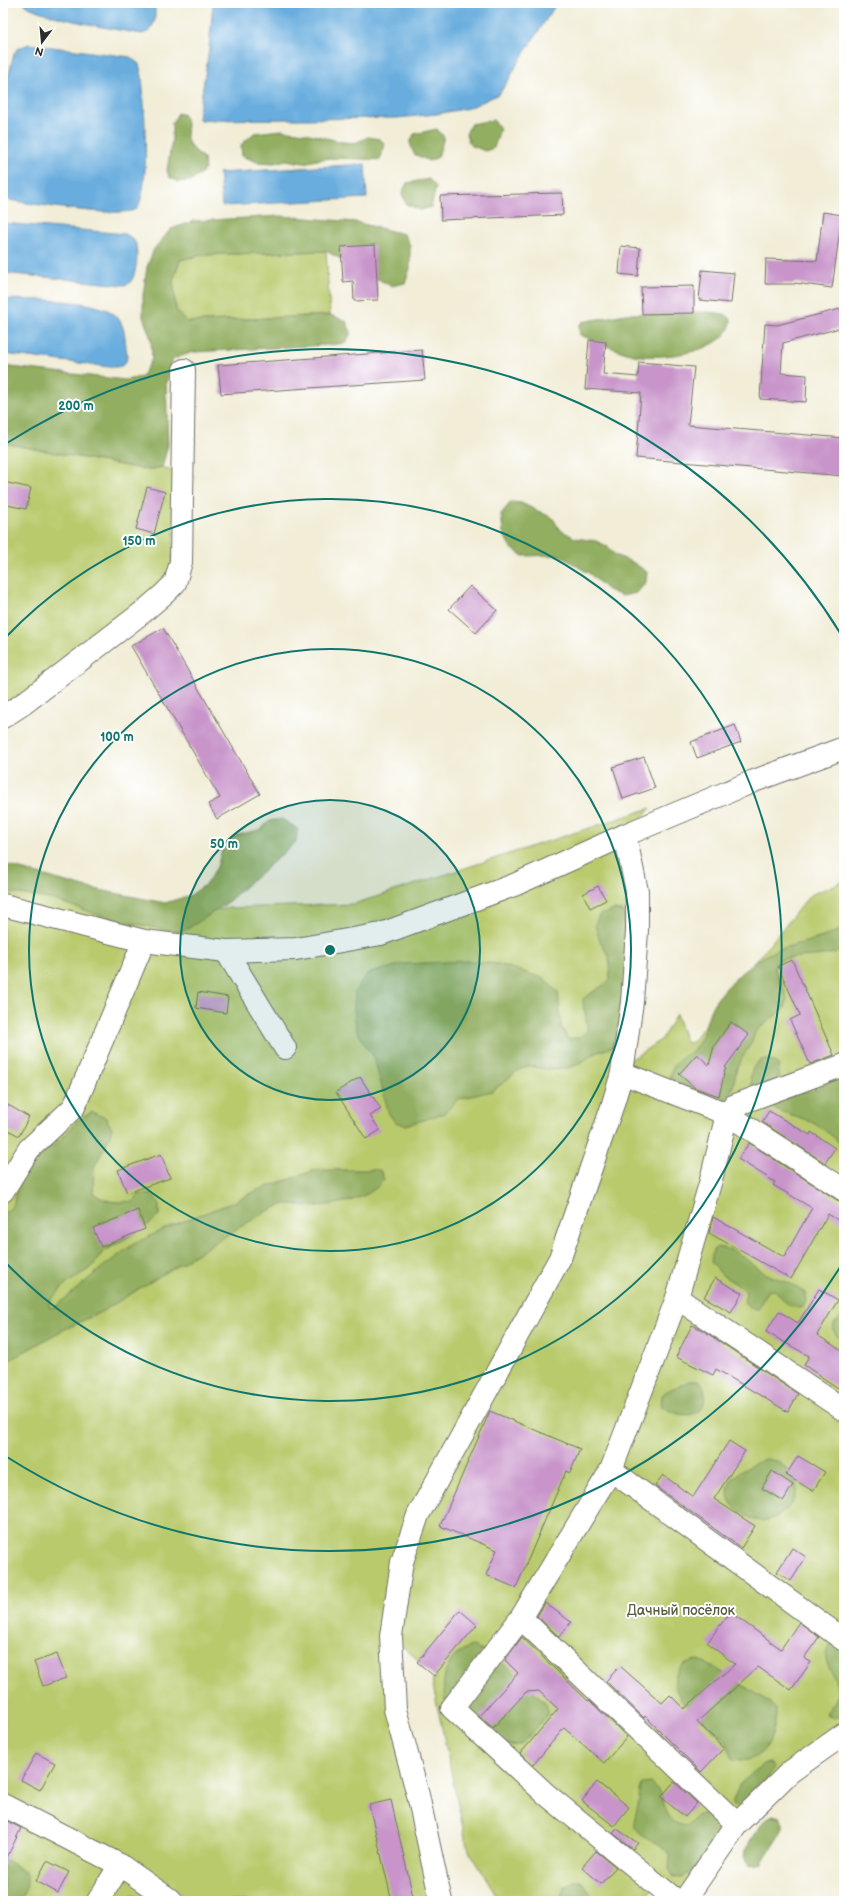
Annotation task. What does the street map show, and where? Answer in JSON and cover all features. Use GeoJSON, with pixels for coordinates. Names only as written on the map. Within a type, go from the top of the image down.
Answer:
{"type":"FeatureCollection","features":[{"type":"Feature","properties":{"kind":"street"},"geometry":{"type":"LineString","coordinates":[[3,717],[23,704],[143,612],[174,583],[181,562],[184,370]]}},
{"type":"Feature","properties":{"kind":"street"},"geometry":{"type":"LineString","coordinates":[[3,905],[144,941],[226,951],[296,949],[381,934],[514,885],[625,835],[754,781],[844,747]]}},
{"type":"Feature","properties":{"kind":"street"},"geometry":{"type":"LineString","coordinates":[[442,1899],[418,1795],[395,1709],[391,1636],[402,1562],[418,1515],[560,1258],[612,1107],[622,1073],[632,1002],[637,931],[637,891],[625,835]]}},
{"type":"Feature","properties":{"kind":"street"},"geometry":{"type":"LineString","coordinates":[[3,1191],[29,1149],[74,1107],[144,941]]}},
{"type":"Feature","properties":{"kind":"street"},"geometry":{"type":"LineString","coordinates":[[226,951],[285,1048]]}},
{"type":"Feature","properties":{"kind":"street"},"geometry":{"type":"LineString","coordinates":[[677,1901],[547,1795],[452,1708],[521,1618],[611,1470],[677,1298],[728,1114],[733,1106],[844,1065]]}},
{"type":"Feature","properties":{"kind":"street"},"geometry":{"type":"LineString","coordinates":[[622,1073],[728,1114],[844,1190]]}},
{"type":"Feature","properties":{"kind":"street"},"geometry":{"type":"LineString","coordinates":[[677,1298],[844,1410]]}},
{"type":"Feature","properties":{"kind":"street"},"geometry":{"type":"LineString","coordinates":[[611,1470],[844,1640]]}},
{"type":"Feature","properties":{"kind":"street"},"geometry":{"type":"LineString","coordinates":[[521,1618],[737,1824]]}},
{"type":"Feature","properties":{"kind":"street"},"geometry":{"type":"LineString","coordinates":[[684,1901],[737,1824],[790,1772],[844,1734]]}},
{"type":"Feature","properties":{"kind":"street"},"geometry":{"type":"LineString","coordinates":[[3,1805],[120,1866],[172,1901]]}},
{"type":"Feature","properties":{"kind":"street"},"geometry":{"type":"LineString","coordinates":[[98,1901],[120,1866]]}},
{"type":"Feature","properties":{"kind":"green space"},"geometry":{"type":"Polygon","coordinates":[[[178,113],[184,115],[187,124],[186,136],[190,146],[204,159],[205,169],[200,175],[190,181],[179,182],[169,177],[167,170],[172,140],[172,123],[178,113]]]}},
{"type":"Feature","properties":{"kind":"green space"},"geometry":{"type":"Polygon","coordinates":[[[493,120],[500,128],[494,148],[485,151],[470,145],[466,134],[471,124],[493,120]]]}},
{"type":"Feature","properties":{"kind":"green space"},"geometry":{"type":"Polygon","coordinates":[[[437,129],[444,137],[438,157],[429,161],[414,154],[410,143],[414,134],[437,129]]]}},
{"type":"Feature","properties":{"kind":"green space"},"geometry":{"type":"Polygon","coordinates":[[[282,130],[355,143],[368,137],[380,139],[385,145],[380,160],[337,158],[321,159],[304,163],[286,160],[274,163],[257,162],[242,156],[241,145],[254,133],[282,130]]]}},
{"type":"Feature","properties":{"kind":"green space"},"geometry":{"type":"Polygon","coordinates":[[[429,179],[436,187],[431,207],[421,210],[406,204],[402,193],[407,183],[429,179]]]}},
{"type":"Feature","properties":{"kind":"green space"},"geometry":{"type":"Polygon","coordinates":[[[281,216],[355,222],[404,234],[410,245],[410,269],[405,283],[391,286],[326,251],[201,255],[180,260],[173,280],[176,310],[187,322],[330,315],[346,321],[351,332],[346,343],[193,352],[173,359],[166,382],[168,445],[162,467],[148,470],[3,443],[3,366],[125,380],[142,377],[152,359],[151,339],[143,317],[143,295],[147,267],[154,249],[171,229],[194,221],[281,216]]]}},
{"type":"Feature","properties":{"kind":"green space"},"geometry":{"type":"Polygon","coordinates":[[[326,251],[330,315],[187,322],[176,310],[173,280],[180,260],[201,255],[326,251]]]}},
{"type":"Feature","properties":{"kind":"green space"},"geometry":{"type":"Polygon","coordinates":[[[708,312],[725,314],[731,319],[728,331],[719,340],[707,347],[692,352],[659,356],[634,355],[580,335],[579,325],[582,322],[626,314],[708,312]]]}},
{"type":"Feature","properties":{"kind":"green space"},"geometry":{"type":"Polygon","coordinates":[[[3,443],[148,470],[162,467],[178,474],[171,582],[3,713],[3,443]]]}},
{"type":"Feature","properties":{"kind":"green space"},"geometry":{"type":"Polygon","coordinates":[[[511,502],[521,503],[553,518],[559,529],[575,538],[596,541],[608,547],[615,555],[634,563],[647,572],[646,582],[637,593],[622,596],[608,590],[590,574],[559,555],[523,556],[510,547],[503,532],[501,514],[511,502]]]}},
{"type":"Feature","properties":{"kind":"green space","name":"Дачный посёлок"},"geometry":{"type":"Polygon","coordinates":[[[651,808],[625,835],[629,1061],[662,1039],[676,1014],[686,1042],[691,1043],[707,1023],[714,1003],[739,975],[757,960],[810,895],[844,881],[844,1734],[790,1772],[684,1901],[660,1879],[643,1901],[500,1901],[467,1847],[432,1681],[436,1676],[391,1636],[441,1901],[3,1901],[3,881],[164,921],[229,908],[354,904],[651,808]]]}},
{"type":"Feature","properties":{"kind":"green space"},"geometry":{"type":"Polygon","coordinates":[[[282,819],[298,829],[296,842],[223,906],[186,930],[174,932],[108,918],[54,900],[3,891],[3,864],[84,887],[165,903],[191,895],[206,884],[217,867],[222,850],[234,836],[262,829],[268,821],[282,819]]]}},
{"type":"Feature","properties":{"kind":"green space"},"geometry":{"type":"Polygon","coordinates":[[[614,910],[622,911],[625,918],[627,946],[625,1019],[615,1046],[595,1053],[577,1065],[569,1068],[545,1069],[528,1066],[517,1071],[492,1091],[459,1099],[444,1113],[405,1125],[395,1122],[389,1114],[374,1057],[365,1045],[356,1028],[354,1009],[355,991],[367,974],[403,964],[469,961],[498,964],[543,978],[558,992],[561,1027],[568,1039],[578,1038],[587,1031],[583,999],[604,985],[610,979],[609,956],[600,941],[595,925],[599,915],[614,910]]]}},
{"type":"Feature","properties":{"kind":"green space"},"geometry":{"type":"Polygon","coordinates":[[[844,928],[844,950],[836,953],[779,960],[774,967],[787,998],[785,1008],[756,1031],[737,1067],[733,1087],[729,1096],[722,1102],[675,1085],[670,1077],[675,1063],[678,1059],[694,1049],[698,1044],[712,1007],[736,978],[754,963],[772,952],[821,938],[844,928]]]}},
{"type":"Feature","properties":{"kind":"green space"},"geometry":{"type":"Polygon","coordinates":[[[765,1059],[773,1061],[778,1065],[780,1082],[803,1092],[816,1090],[844,1073],[844,1148],[826,1131],[813,1123],[771,1106],[757,1093],[751,1084],[751,1073],[756,1064],[765,1059]]]}},
{"type":"Feature","properties":{"kind":"green space"},"geometry":{"type":"Polygon","coordinates":[[[92,1112],[106,1118],[112,1129],[105,1147],[94,1167],[93,1193],[102,1199],[117,1202],[133,1201],[139,1194],[153,1195],[159,1203],[159,1215],[151,1223],[102,1253],[92,1267],[66,1284],[49,1302],[50,1308],[55,1307],[104,1266],[135,1243],[171,1226],[234,1202],[258,1190],[316,1170],[380,1170],[384,1179],[370,1192],[351,1200],[319,1206],[285,1204],[265,1212],[101,1312],[59,1332],[3,1364],[3,1212],[8,1211],[14,1203],[19,1181],[50,1147],[57,1143],[78,1120],[92,1112]]]}},
{"type":"Feature","properties":{"kind":"green space"},"geometry":{"type":"Polygon","coordinates":[[[717,1247],[725,1248],[739,1254],[769,1275],[797,1287],[805,1293],[806,1302],[803,1306],[790,1306],[775,1290],[767,1291],[758,1309],[749,1308],[744,1303],[746,1292],[744,1289],[722,1275],[711,1262],[713,1250],[717,1247]]]}},
{"type":"Feature","properties":{"kind":"green space"},"geometry":{"type":"Polygon","coordinates":[[[844,1314],[844,1340],[837,1336],[833,1330],[834,1323],[844,1314]]]}},
{"type":"Feature","properties":{"kind":"green space"},"geometry":{"type":"Polygon","coordinates":[[[689,1381],[697,1381],[703,1385],[705,1396],[704,1404],[700,1410],[694,1414],[686,1415],[669,1411],[661,1406],[662,1395],[689,1381]]]}},
{"type":"Feature","properties":{"kind":"green space"},"geometry":{"type":"Polygon","coordinates":[[[766,1459],[777,1461],[781,1464],[793,1478],[797,1489],[796,1495],[785,1510],[774,1518],[759,1521],[745,1515],[733,1505],[728,1496],[728,1488],[733,1478],[741,1471],[766,1459]]]}},
{"type":"Feature","properties":{"kind":"green space"},"geometry":{"type":"Polygon","coordinates":[[[831,1644],[844,1645],[844,1715],[835,1718],[826,1715],[837,1696],[836,1681],[826,1661],[827,1650],[831,1644]]]}},
{"type":"Feature","properties":{"kind":"green space"},"geometry":{"type":"Polygon","coordinates":[[[472,1646],[482,1650],[502,1663],[546,1703],[548,1711],[546,1717],[523,1743],[514,1745],[505,1744],[494,1740],[448,1709],[445,1699],[444,1680],[449,1663],[463,1650],[472,1646]]]}},
{"type":"Feature","properties":{"kind":"green space"},"geometry":{"type":"Polygon","coordinates":[[[697,1660],[709,1664],[769,1702],[776,1709],[775,1725],[770,1740],[767,1746],[756,1757],[748,1760],[732,1759],[726,1742],[684,1703],[675,1684],[676,1674],[684,1664],[697,1660]]]}},
{"type":"Feature","properties":{"kind":"green space"},"geometry":{"type":"Polygon","coordinates":[[[770,1763],[774,1768],[757,1794],[740,1809],[733,1804],[733,1800],[740,1784],[763,1764],[770,1763]]]}},
{"type":"Feature","properties":{"kind":"green space"},"geometry":{"type":"Polygon","coordinates":[[[650,1783],[660,1794],[669,1817],[673,1821],[687,1826],[697,1814],[708,1814],[715,1815],[724,1822],[695,1868],[682,1878],[674,1877],[669,1869],[670,1857],[663,1847],[640,1834],[634,1824],[642,1784],[650,1783]]]}},
{"type":"Feature","properties":{"kind":"green space"},"geometry":{"type":"Polygon","coordinates":[[[773,1815],[780,1817],[784,1825],[782,1830],[762,1863],[751,1865],[745,1859],[745,1850],[765,1819],[773,1815]]]}},
{"type":"Feature","properties":{"kind":"green space"},"geometry":{"type":"Polygon","coordinates":[[[3,1858],[26,1873],[26,1885],[20,1901],[3,1901],[3,1858]]]}},
{"type":"Feature","properties":{"kind":"green space"},"geometry":{"type":"Polygon","coordinates":[[[574,1881],[581,1881],[596,1901],[559,1901],[565,1887],[574,1881]]]}},
{"type":"Feature","properties":{"kind":"green space"},"geometry":{"type":"Polygon","coordinates":[[[135,1896],[146,1901],[112,1901],[115,1897],[135,1896]]]}},
{"type":"Feature","properties":{"kind":"water"},"geometry":{"type":"Polygon","coordinates":[[[23,3],[155,3],[155,20],[150,31],[142,34],[61,18],[31,8],[23,3]]]}},
{"type":"Feature","properties":{"kind":"water"},"geometry":{"type":"Polygon","coordinates":[[[213,3],[557,3],[499,94],[469,108],[437,114],[397,118],[200,120],[198,118],[209,49],[213,3]]]}},
{"type":"Feature","properties":{"kind":"water"},"geometry":{"type":"Polygon","coordinates":[[[29,44],[130,57],[139,64],[142,76],[146,144],[144,182],[137,209],[127,212],[93,211],[51,207],[3,199],[3,96],[14,54],[17,49],[29,44]]]}},
{"type":"Feature","properties":{"kind":"water"},"geometry":{"type":"Polygon","coordinates":[[[365,164],[367,198],[222,206],[219,173],[365,164]]]}},
{"type":"Feature","properties":{"kind":"water"},"geometry":{"type":"Polygon","coordinates":[[[3,223],[125,234],[133,239],[137,251],[135,271],[131,281],[126,285],[122,285],[3,273],[3,223]]]}},
{"type":"Feature","properties":{"kind":"water"},"geometry":{"type":"Polygon","coordinates":[[[3,299],[77,302],[92,305],[114,314],[120,321],[124,333],[127,358],[124,365],[109,367],[3,354],[3,299]]]}},
{"type":"Feature","properties":{"kind":"building"},"geometry":{"type":"Polygon","coordinates":[[[562,193],[563,215],[441,220],[440,196],[562,193]]]}},
{"type":"Feature","properties":{"kind":"building"},"geometry":{"type":"Polygon","coordinates":[[[823,212],[842,215],[832,288],[795,283],[765,284],[766,259],[817,261],[823,212]]]}},
{"type":"Feature","properties":{"kind":"building"},"geometry":{"type":"Polygon","coordinates":[[[375,245],[378,300],[354,301],[353,281],[343,282],[341,247],[375,245]]]}},
{"type":"Feature","properties":{"kind":"building"},"geometry":{"type":"Polygon","coordinates":[[[621,246],[640,248],[638,276],[619,274],[621,246]]]}},
{"type":"Feature","properties":{"kind":"building"},"geometry":{"type":"Polygon","coordinates":[[[702,270],[734,273],[731,303],[699,300],[702,270]]]}},
{"type":"Feature","properties":{"kind":"building"},"geometry":{"type":"Polygon","coordinates":[[[694,286],[694,313],[642,314],[641,287],[694,286]]]}},
{"type":"Feature","properties":{"kind":"building"},"geometry":{"type":"Polygon","coordinates":[[[844,308],[844,327],[783,343],[781,373],[807,375],[806,402],[760,399],[765,324],[777,325],[844,308]]]}},
{"type":"Feature","properties":{"kind":"building"},"geometry":{"type":"Polygon","coordinates":[[[589,340],[606,342],[603,374],[638,377],[639,362],[694,367],[688,425],[844,438],[844,476],[636,458],[641,393],[585,389],[589,340]]]}},
{"type":"Feature","properties":{"kind":"building"},"geometry":{"type":"Polygon","coordinates":[[[422,350],[425,380],[221,394],[218,365],[422,350]]]}},
{"type":"Feature","properties":{"kind":"building"},"geometry":{"type":"Polygon","coordinates":[[[3,482],[31,488],[26,509],[3,504],[3,482]]]}},
{"type":"Feature","properties":{"kind":"building"},"geometry":{"type":"Polygon","coordinates":[[[147,487],[165,492],[154,534],[136,529],[147,487]]]}},
{"type":"Feature","properties":{"kind":"building"},"geometry":{"type":"Polygon","coordinates":[[[470,586],[497,610],[476,633],[449,609],[470,586]]]}},
{"type":"Feature","properties":{"kind":"building"},"geometry":{"type":"Polygon","coordinates":[[[163,628],[260,794],[217,819],[208,804],[220,798],[131,646],[163,628]]]}},
{"type":"Feature","properties":{"kind":"building"},"geometry":{"type":"Polygon","coordinates":[[[735,725],[741,742],[697,758],[691,742],[735,725]]]}},
{"type":"Feature","properties":{"kind":"building"},"geometry":{"type":"Polygon","coordinates":[[[644,757],[655,788],[623,799],[613,767],[644,757]]]}},
{"type":"Feature","properties":{"kind":"building"},"geometry":{"type":"Polygon","coordinates":[[[598,886],[606,900],[590,908],[583,894],[598,886]]]}},
{"type":"Feature","properties":{"kind":"building"},"geometry":{"type":"Polygon","coordinates":[[[792,960],[834,1055],[810,1064],[790,1020],[800,1015],[778,966],[792,960]]]}},
{"type":"Feature","properties":{"kind":"building"},"geometry":{"type":"Polygon","coordinates":[[[198,992],[228,997],[226,1013],[196,1008],[198,992]]]}},
{"type":"Feature","properties":{"kind":"building"},"geometry":{"type":"Polygon","coordinates":[[[731,1022],[749,1035],[726,1066],[719,1096],[695,1088],[679,1074],[697,1054],[709,1065],[714,1046],[731,1022]]]}},
{"type":"Feature","properties":{"kind":"building"},"geometry":{"type":"Polygon","coordinates":[[[360,1077],[381,1109],[370,1116],[380,1130],[366,1139],[336,1092],[360,1077]]]}},
{"type":"Feature","properties":{"kind":"building"},"geometry":{"type":"Polygon","coordinates":[[[3,1102],[29,1117],[19,1136],[3,1127],[3,1102]]]}},
{"type":"Feature","properties":{"kind":"building"},"geometry":{"type":"Polygon","coordinates":[[[769,1111],[810,1135],[811,1132],[835,1148],[825,1163],[762,1122],[769,1111]]]}},
{"type":"Feature","properties":{"kind":"building"},"geometry":{"type":"Polygon","coordinates":[[[749,1143],[837,1200],[844,1202],[844,1224],[828,1214],[791,1279],[709,1233],[713,1217],[784,1257],[812,1208],[773,1185],[775,1182],[738,1159],[749,1143]]]}},
{"type":"Feature","properties":{"kind":"building"},"geometry":{"type":"Polygon","coordinates":[[[161,1154],[170,1178],[127,1193],[118,1170],[161,1154]]]}},
{"type":"Feature","properties":{"kind":"building"},"geometry":{"type":"Polygon","coordinates":[[[138,1210],[145,1229],[101,1247],[93,1228],[138,1210]]]}},
{"type":"Feature","properties":{"kind":"building"},"geometry":{"type":"Polygon","coordinates":[[[715,1278],[742,1293],[731,1312],[704,1297],[715,1278]]]}},
{"type":"Feature","properties":{"kind":"building"},"geometry":{"type":"Polygon","coordinates":[[[819,1289],[838,1300],[817,1335],[844,1352],[844,1379],[838,1388],[804,1365],[809,1356],[766,1332],[779,1311],[798,1323],[819,1289]]]}},
{"type":"Feature","properties":{"kind":"building"},"geometry":{"type":"Polygon","coordinates":[[[692,1325],[704,1331],[798,1394],[788,1412],[716,1369],[713,1375],[676,1357],[692,1325]]]}},
{"type":"Feature","properties":{"kind":"building"},"geometry":{"type":"Polygon","coordinates":[[[490,1411],[580,1449],[570,1473],[566,1471],[516,1588],[486,1575],[497,1550],[440,1526],[490,1411]]]}},
{"type":"Feature","properties":{"kind":"building"},"geometry":{"type":"Polygon","coordinates":[[[729,1441],[745,1451],[714,1499],[755,1526],[741,1548],[655,1486],[663,1475],[693,1497],[729,1441]]]}},
{"type":"Feature","properties":{"kind":"building"},"geometry":{"type":"Polygon","coordinates":[[[798,1456],[825,1472],[813,1491],[786,1475],[798,1456]]]}},
{"type":"Feature","properties":{"kind":"building"},"geometry":{"type":"Polygon","coordinates":[[[772,1471],[793,1485],[783,1501],[762,1488],[772,1471]]]}},
{"type":"Feature","properties":{"kind":"building"},"geometry":{"type":"Polygon","coordinates":[[[792,1548],[806,1557],[791,1581],[777,1572],[792,1548]]]}},
{"type":"Feature","properties":{"kind":"building"},"geometry":{"type":"Polygon","coordinates":[[[545,1603],[571,1622],[559,1637],[537,1616],[545,1603]]]}},
{"type":"Feature","properties":{"kind":"building"},"geometry":{"type":"Polygon","coordinates":[[[460,1610],[477,1625],[434,1676],[417,1662],[460,1610]]]}},
{"type":"Feature","properties":{"kind":"building"},"geometry":{"type":"Polygon","coordinates":[[[730,1612],[781,1649],[799,1622],[819,1637],[804,1658],[811,1662],[791,1690],[758,1667],[697,1722],[724,1748],[701,1772],[645,1716],[644,1718],[606,1681],[620,1666],[662,1703],[670,1695],[684,1709],[735,1664],[707,1643],[730,1612]]]}},
{"type":"Feature","properties":{"kind":"building"},"geometry":{"type":"Polygon","coordinates":[[[522,1637],[627,1737],[604,1763],[564,1728],[533,1765],[520,1754],[558,1709],[539,1691],[526,1692],[493,1728],[479,1716],[518,1673],[505,1660],[522,1637]]]}},
{"type":"Feature","properties":{"kind":"building"},"geometry":{"type":"Polygon","coordinates":[[[57,1654],[66,1678],[43,1686],[34,1662],[57,1654]]]}},
{"type":"Feature","properties":{"kind":"building"},"geometry":{"type":"Polygon","coordinates":[[[36,1753],[55,1763],[40,1790],[21,1780],[36,1753]]]}},
{"type":"Feature","properties":{"kind":"building"},"geometry":{"type":"Polygon","coordinates":[[[597,1782],[629,1807],[614,1826],[582,1801],[597,1782]]]}},
{"type":"Feature","properties":{"kind":"building"},"geometry":{"type":"Polygon","coordinates":[[[674,1782],[697,1803],[685,1817],[661,1797],[674,1782]]]}},
{"type":"Feature","properties":{"kind":"building"},"geometry":{"type":"Polygon","coordinates":[[[391,1800],[414,1901],[392,1901],[369,1805],[391,1800]]]}},
{"type":"Feature","properties":{"kind":"building"},"geometry":{"type":"Polygon","coordinates":[[[3,1819],[21,1828],[3,1866],[3,1819]]]}},
{"type":"Feature","properties":{"kind":"building"},"geometry":{"type":"Polygon","coordinates":[[[617,1829],[638,1843],[633,1849],[613,1833],[617,1829]]]}},
{"type":"Feature","properties":{"kind":"building"},"geometry":{"type":"Polygon","coordinates":[[[596,1851],[616,1867],[601,1884],[582,1867],[596,1851]]]}},
{"type":"Feature","properties":{"kind":"building"},"geometry":{"type":"Polygon","coordinates":[[[47,1861],[69,1872],[58,1893],[36,1881],[47,1861]]]}}]}
